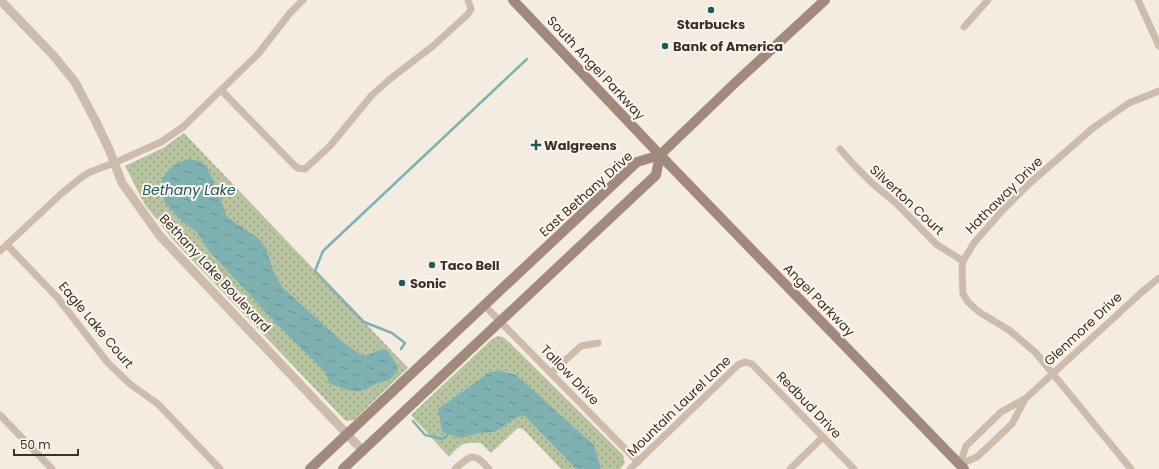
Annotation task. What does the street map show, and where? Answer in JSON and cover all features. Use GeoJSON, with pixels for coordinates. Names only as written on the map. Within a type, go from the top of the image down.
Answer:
{"type":"FeatureCollection","features":[{"type":"Feature","properties":{"kind":"main road","name":"South Angel Parkway"},"geometry":{"type":"LineString","coordinates":[[513,0],[660,155]]}},
{"type":"Feature","properties":{"kind":"main road"},"geometry":{"type":"LineString","coordinates":[[344,469],[656,175],[660,155],[825,0]]}},
{"type":"Feature","properties":{"kind":"main road","name":"East Bethany Drive"},"geometry":{"type":"LineString","coordinates":[[310,469],[637,162],[660,155]]}},
{"type":"Feature","properties":{"kind":"main road","name":"Angel Parkway"},"geometry":{"type":"LineString","coordinates":[[660,155],[960,467]]}},
{"type":"Feature","properties":{"kind":"street","name":"Bethany Lake Boulevard"},"geometry":{"type":"LineString","coordinates":[[0,0],[53,56],[75,82],[96,120],[122,183],[160,236],[363,451]]}},
{"type":"Feature","properties":{"kind":"street"},"geometry":{"type":"LineString","coordinates":[[0,251],[61,194],[82,177],[90,172],[161,142],[183,127],[258,54],[290,13],[303,0]]}},
{"type":"Feature","properties":{"kind":"street"},"geometry":{"type":"LineString","coordinates":[[222,90],[295,166],[305,169],[330,146],[356,113],[377,90],[433,46],[468,14],[471,9],[468,0]]}},
{"type":"Feature","properties":{"kind":"street"},"geometry":{"type":"LineString","coordinates":[[964,27],[988,0]]}},
{"type":"Feature","properties":{"kind":"street"},"geometry":{"type":"LineString","coordinates":[[1138,0],[1159,46]]}},
{"type":"Feature","properties":{"kind":"street","name":"Hathaway Drive"},"geometry":{"type":"LineString","coordinates":[[1131,469],[1035,352],[1009,330],[979,312],[968,302],[963,294],[962,269],[963,261],[974,243],[1001,212],[1035,178],[1093,128],[1129,103],[1159,91]]}},
{"type":"Feature","properties":{"kind":"street","name":"Silverton Court"},"geometry":{"type":"LineString","coordinates":[[840,149],[873,184],[896,203],[936,244],[963,261]]}},
{"type":"Feature","properties":{"kind":"street","name":"Eagle Lake Court"},"geometry":{"type":"LineString","coordinates":[[7,245],[57,297],[108,363],[130,384],[158,404],[220,469]]}},
{"type":"Feature","properties":{"kind":"street","name":"Glenmore Drive"},"geometry":{"type":"LineString","coordinates":[[960,467],[966,446],[1001,412],[1024,399],[1159,278]]}},
{"type":"Feature","properties":{"kind":"street","name":"Tallow Drive"},"geometry":{"type":"LineString","coordinates":[[484,305],[638,462]]}},
{"type":"Feature","properties":{"kind":"street"},"geometry":{"type":"LineString","coordinates":[[551,373],[581,346],[598,343]]}},
{"type":"Feature","properties":{"kind":"street","name":"Redbud Drive"},"geometry":{"type":"LineString","coordinates":[[745,362],[752,364],[854,469]]}},
{"type":"Feature","properties":{"kind":"street","name":"Mountain Laurel Lane"},"geometry":{"type":"LineString","coordinates":[[630,469],[738,365],[745,362]]}},
{"type":"Feature","properties":{"kind":"street","name":"Glenmore Drive"},"geometry":{"type":"LineString","coordinates":[[960,467],[977,457],[1012,424],[1024,399]]}},
{"type":"Feature","properties":{"kind":"street"},"geometry":{"type":"LineString","coordinates":[[0,415],[52,469]]}},
{"type":"Feature","properties":{"kind":"street"},"geometry":{"type":"LineString","coordinates":[[790,469],[823,437]]}},
{"type":"Feature","properties":{"kind":"street"},"geometry":{"type":"LineString","coordinates":[[455,469],[466,459],[473,457],[479,459],[489,469]]}},
{"type":"Feature","properties":{"kind":"green space"},"geometry":{"type":"Polygon","coordinates":[[[184,133],[408,368],[354,420],[346,421],[342,417],[174,241],[145,205],[125,166],[163,148],[184,133]]]}},
{"type":"Feature","properties":{"kind":"green space"},"geometry":{"type":"Polygon","coordinates":[[[498,336],[503,337],[509,342],[623,455],[625,463],[620,469],[561,469],[523,429],[518,428],[491,453],[481,443],[470,443],[459,447],[449,457],[411,415],[492,339],[498,336]]]}},
{"type":"Feature","properties":{"kind":"water","name":"Bethany Lake"},"geometry":{"type":"Polygon","coordinates":[[[188,159],[199,161],[207,167],[227,217],[259,239],[266,248],[274,273],[282,287],[339,339],[361,355],[368,355],[382,349],[388,351],[397,365],[398,371],[388,381],[380,382],[360,391],[340,388],[329,383],[326,373],[278,325],[209,251],[197,232],[182,221],[166,204],[160,188],[163,178],[169,169],[188,159]]]}},
{"type":"Feature","properties":{"kind":"water"},"geometry":{"type":"Polygon","coordinates":[[[501,371],[516,375],[594,445],[601,469],[576,469],[525,416],[517,417],[495,432],[479,433],[460,438],[442,432],[438,409],[490,372],[501,371]]]}},
{"type":"Feature","properties":{"kind":"waterway"},"geometry":{"type":"LineString","coordinates":[[401,349],[405,343],[392,333],[364,322],[315,271],[323,251],[527,59]]}},
{"type":"Feature","properties":{"kind":"waterway"},"geometry":{"type":"LineString","coordinates":[[413,421],[425,435],[443,439],[449,433]]}},
{"type":"Feature","properties":{"kind":"place","name":"Starbucks"},"geometry":{"type":"Point","coordinates":[711,10]}},
{"type":"Feature","properties":{"kind":"place","name":"Bank of America"},"geometry":{"type":"Point","coordinates":[665,46]}},
{"type":"Feature","properties":{"kind":"place","name":"Walgreens"},"geometry":{"type":"Point","coordinates":[536,145]}},
{"type":"Feature","properties":{"kind":"place","name":"Taco Bell"},"geometry":{"type":"Point","coordinates":[432,265]}},
{"type":"Feature","properties":{"kind":"place","name":"Sonic"},"geometry":{"type":"Point","coordinates":[402,283]}}]}
